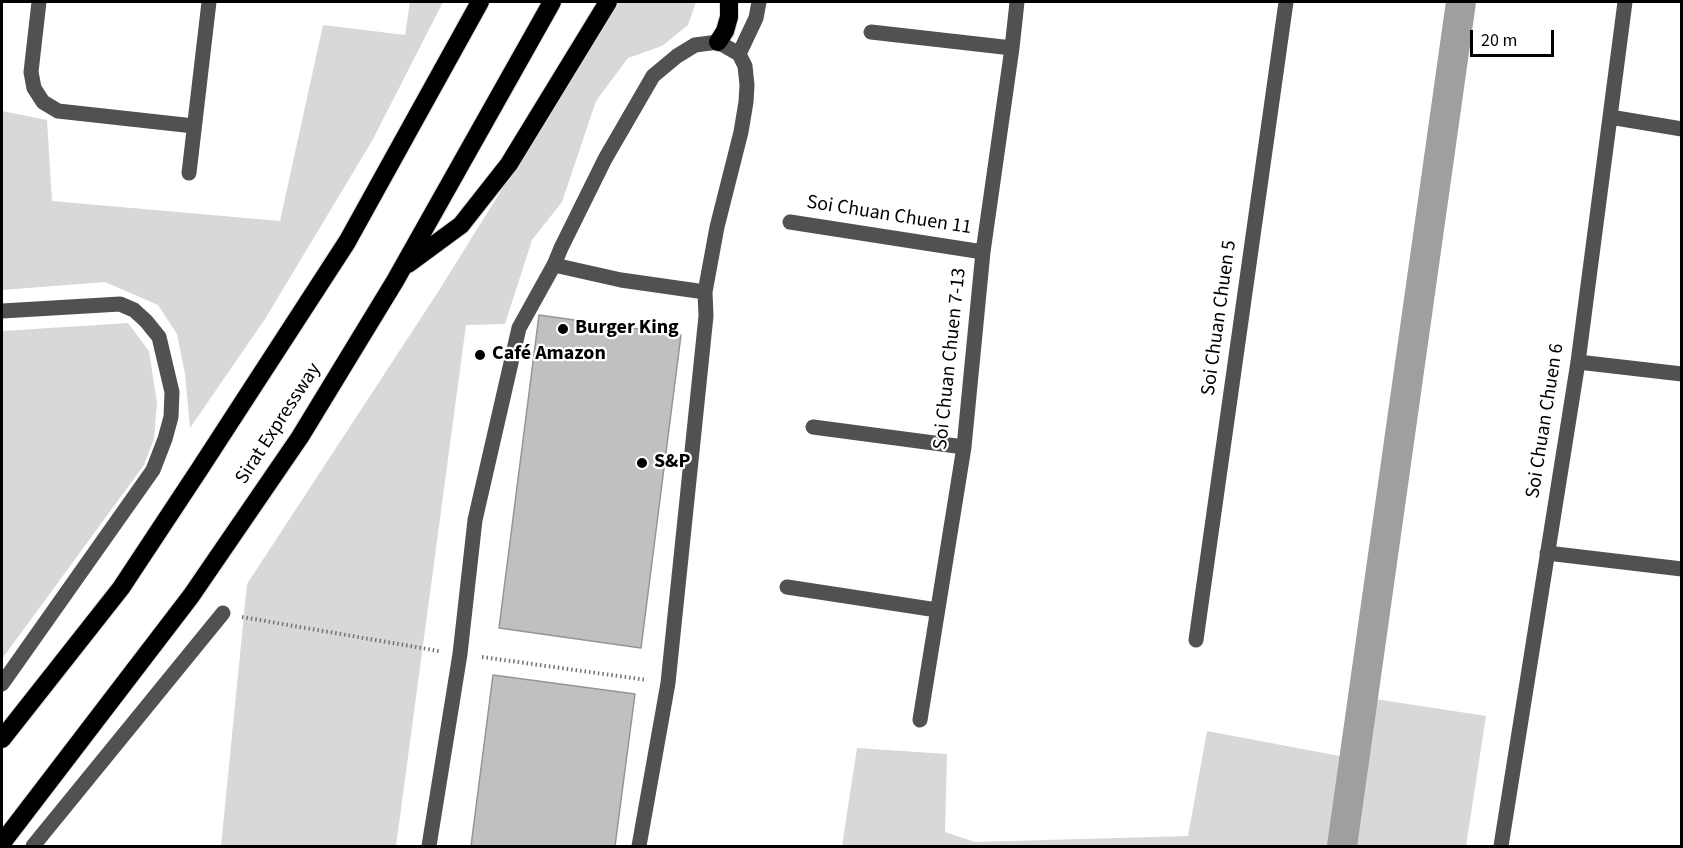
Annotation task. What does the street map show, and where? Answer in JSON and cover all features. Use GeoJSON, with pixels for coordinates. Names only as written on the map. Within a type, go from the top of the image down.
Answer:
{"type":"FeatureCollection","features":[{"type":"Feature","properties":{"kind":"highway"},"geometry":{"type":"LineString","coordinates":[[2,739],[121,588],[347,242],[480,2]]}},
{"type":"Feature","properties":{"kind":"highway","name":"Sirat Expressway"},"geometry":{"type":"LineString","coordinates":[[2,843],[191,596],[300,437],[399,275],[552,2]]}},
{"type":"Feature","properties":{"kind":"highway"},"geometry":{"type":"LineString","coordinates":[[399,275],[461,225],[509,164],[608,2]]}},
{"type":"Feature","properties":{"kind":"highway"},"geometry":{"type":"LineString","coordinates":[[718,42],[725,32],[729,17],[729,2]]}},
{"type":"Feature","properties":{"kind":"street"},"geometry":{"type":"LineString","coordinates":[[39,2],[30,72],[34,88],[43,102],[58,111],[194,126]]}},
{"type":"Feature","properties":{"kind":"street"},"geometry":{"type":"LineString","coordinates":[[189,173],[209,2]]}},
{"type":"Feature","properties":{"kind":"street"},"geometry":{"type":"LineString","coordinates":[[739,54],[756,18],[759,2]]}},
{"type":"Feature","properties":{"kind":"street","name":"Soi Chuan Chuen 7-13"},"geometry":{"type":"LineString","coordinates":[[920,720],[964,447],[982,252],[1017,2]]}},
{"type":"Feature","properties":{"kind":"street","name":"Soi Chuan Chuen 5"},"geometry":{"type":"LineString","coordinates":[[1196,640],[1286,2]]}},
{"type":"Feature","properties":{"kind":"street","name":"Soi Chuan Chuen 6"},"geometry":{"type":"LineString","coordinates":[[1501,846],[1578,362],[1625,2]]}},
{"type":"Feature","properties":{"kind":"street"},"geometry":{"type":"LineString","coordinates":[[871,32],[1012,48]]}},
{"type":"Feature","properties":{"kind":"street"},"geometry":{"type":"LineString","coordinates":[[429,846],[460,654],[475,520],[519,328],[554,264],[605,159],[653,76],[694,45],[718,42],[739,54],[745,66],[746,102],[741,132],[717,227],[705,292],[706,316],[668,683],[639,846]]}},
{"type":"Feature","properties":{"kind":"street"},"geometry":{"type":"LineString","coordinates":[[1610,117],[1682,129]]}},
{"type":"Feature","properties":{"kind":"street","name":"Soi Chuan Chuen 11"},"geometry":{"type":"LineString","coordinates":[[790,222],[982,252]]}},
{"type":"Feature","properties":{"kind":"street"},"geometry":{"type":"LineString","coordinates":[[554,264],[621,280],[705,292]]}},
{"type":"Feature","properties":{"kind":"street"},"geometry":{"type":"LineString","coordinates":[[2,311],[120,304],[134,310],[159,337],[172,392],[171,417],[153,471],[2,684]]}},
{"type":"Feature","properties":{"kind":"street"},"geometry":{"type":"LineString","coordinates":[[1578,362],[1682,374]]}},
{"type":"Feature","properties":{"kind":"street"},"geometry":{"type":"LineString","coordinates":[[813,427],[964,447]]}},
{"type":"Feature","properties":{"kind":"street"},"geometry":{"type":"LineString","coordinates":[[1547,553],[1682,569]]}},
{"type":"Feature","properties":{"kind":"street"},"geometry":{"type":"LineString","coordinates":[[787,587],[937,610]]}},
{"type":"Feature","properties":{"kind":"street"},"geometry":{"type":"LineString","coordinates":[[33,846],[223,613]]}},
{"type":"Feature","properties":{"kind":"path"},"geometry":{"type":"LineString","coordinates":[[223,613],[460,654],[668,683]]}},
{"type":"Feature","properties":{"kind":"shaded area"},"geometry":{"type":"Polygon","coordinates":[[[410,2],[443,2],[372,141],[265,319],[190,428],[185,374],[177,334],[158,305],[105,282],[2,290],[2,111],[47,120],[52,201],[280,221],[323,25],[405,35],[410,2]]]}},
{"type":"Feature","properties":{"kind":"shaded area"},"geometry":{"type":"Polygon","coordinates":[[[619,2],[696,2],[688,25],[662,46],[628,58],[596,101],[562,202],[532,240],[505,324],[466,325],[396,846],[221,846],[247,584],[436,295],[619,2]]]}},
{"type":"Feature","properties":{"kind":"shaded area"},"geometry":{"type":"Polygon","coordinates":[[[128,323],[149,351],[157,403],[154,439],[144,465],[2,659],[2,331],[128,323]]]}},
{"type":"Feature","properties":{"kind":"shaded area"},"geometry":{"type":"Polygon","coordinates":[[[1349,695],[1486,716],[1466,846],[842,846],[857,748],[947,754],[945,832],[975,842],[1188,836],[1207,731],[1350,758],[1349,695]]]}},
{"type":"Feature","properties":{"kind":"building"},"geometry":{"type":"Polygon","coordinates":[[[539,315],[681,335],[641,648],[499,628],[539,315]]]}},
{"type":"Feature","properties":{"kind":"building"},"geometry":{"type":"Polygon","coordinates":[[[493,675],[635,694],[615,846],[471,846],[493,675]]]}},
{"type":"Feature","properties":{"kind":"waterway"},"geometry":{"type":"LineString","coordinates":[[1342,846],[1461,2]]}},
{"type":"Feature","properties":{"kind":"place","name":"Burger King"},"geometry":{"type":"Point","coordinates":[563,329]}},
{"type":"Feature","properties":{"kind":"place","name":"Café Amazon"},"geometry":{"type":"Point","coordinates":[480,355]}},
{"type":"Feature","properties":{"kind":"place","name":"S&P"},"geometry":{"type":"Point","coordinates":[642,463]}}]}
